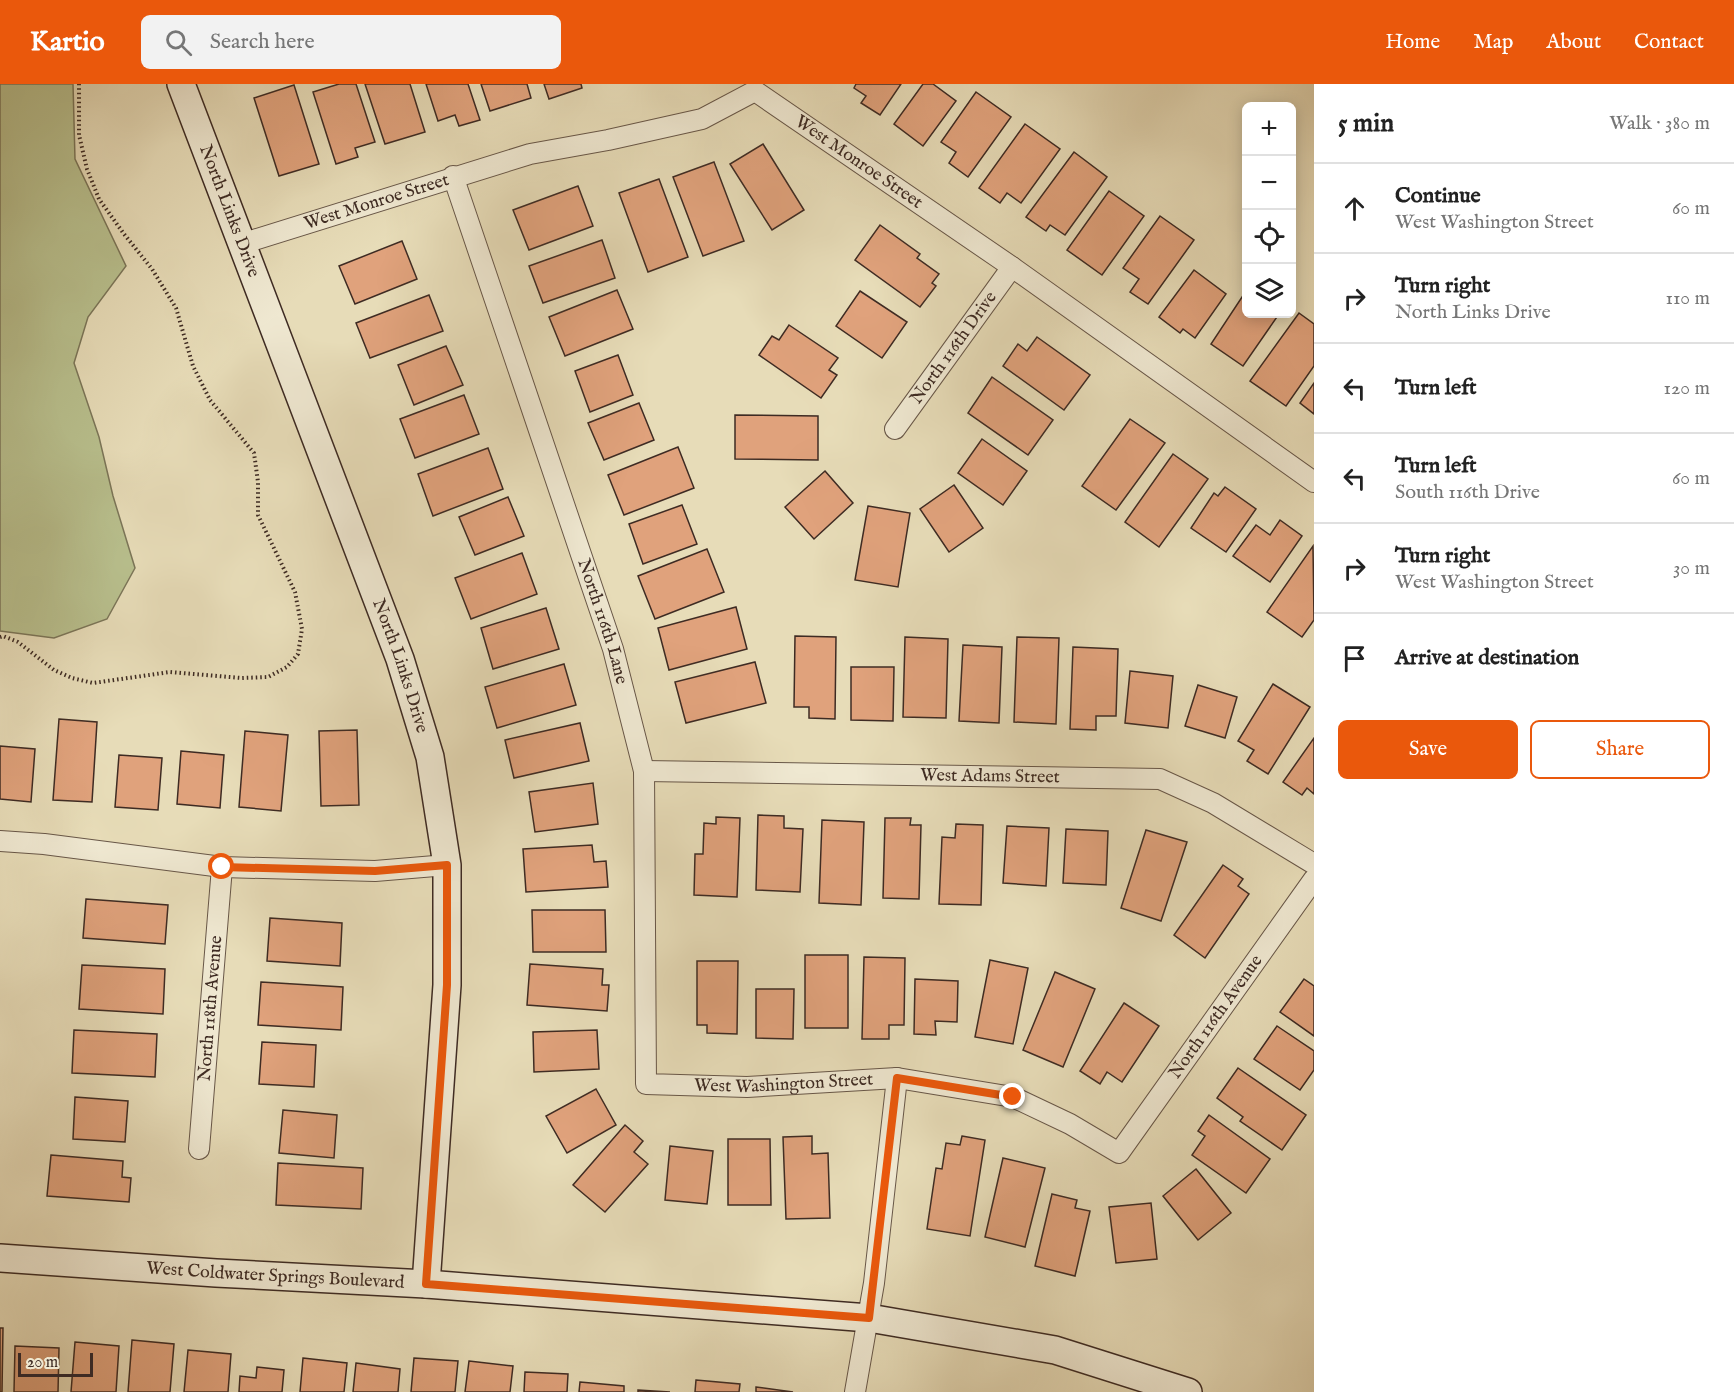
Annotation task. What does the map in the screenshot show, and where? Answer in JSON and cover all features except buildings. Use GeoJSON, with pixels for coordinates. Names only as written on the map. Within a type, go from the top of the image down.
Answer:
{"type":"FeatureCollection","features":[{"type":"Feature","properties":{"kind":"street","name":"North Links Drive"},"geometry":{"type":"LineString","coordinates":[[181,84],[400,659],[430,757],[447,865],[447,985],[426,1284]]}},
{"type":"Feature","properties":{"kind":"street","name":"West Monroe Street"},"geometry":{"type":"LineString","coordinates":[[241,244],[453,176],[530,154],[608,140],[702,119],[755,91],[1012,267],[1314,482]]}},
{"type":"Feature","properties":{"kind":"street","name":"North 116th Lane"},"geometry":{"type":"LineString","coordinates":[[453,176],[613,649],[644,771],[646,1084]]}},
{"type":"Feature","properties":{"kind":"street","name":"North 116th Drive"},"geometry":{"type":"LineString","coordinates":[[895,429],[1012,267]]}},
{"type":"Feature","properties":{"kind":"street","name":"West Adams Street"},"geometry":{"type":"LineString","coordinates":[[644,771],[1160,779],[1213,803],[1314,864]]}},
{"type":"Feature","properties":{"kind":"street"},"geometry":{"type":"LineString","coordinates":[[0,841],[44,844],[222,867],[375,871],[447,865]]}},
{"type":"Feature","properties":{"kind":"street","name":"North 118th Avenue"},"geometry":{"type":"LineString","coordinates":[[199,1149],[222,867]]}},
{"type":"Feature","properties":{"kind":"street","name":"North 116th Avenue"},"geometry":{"type":"LineString","coordinates":[[1119,1153],[1314,879]]}},
{"type":"Feature","properties":{"kind":"street"},"geometry":{"type":"LineString","coordinates":[[855,1392],[869,1318],[897,1078]]}},
{"type":"Feature","properties":{"kind":"street","name":"West Washington Street"},"geometry":{"type":"LineString","coordinates":[[646,1084],[747,1087],[897,1078],[1013,1097],[1070,1124],[1119,1153]]}},
{"type":"Feature","properties":{"kind":"street","name":"West Coldwater Springs Boulevard"},"geometry":{"type":"LineString","coordinates":[[0,1258],[216,1273],[426,1284],[869,1318],[1055,1350],[1188,1392]]}},
{"type":"Feature","properties":{"kind":"path"},"geometry":{"type":"LineString","coordinates":[[0,636],[18,642],[54,670],[72,678],[93,683],[170,672],[242,678],[268,677],[287,668],[298,654],[302,629],[296,592],[258,514],[258,482],[254,453],[210,400],[193,366],[176,308],[152,269],[99,199],[87,169],[79,135],[79,84]]}},
{"type":"Feature","properties":{"kind":"green space"},"geometry":{"type":"Polygon","coordinates":[[[0,84],[73,84],[75,159],[126,266],[88,317],[74,363],[99,437],[113,496],[135,568],[107,619],[54,638],[0,631],[0,84]]]}},
{"type":"Feature","properties":{"kind":"route"},"geometry":{"type":"LineString","coordinates":[[222,867],[375,871],[447,865],[447,985],[426,1284],[869,1318],[897,1078],[1013,1097]]}}]}
